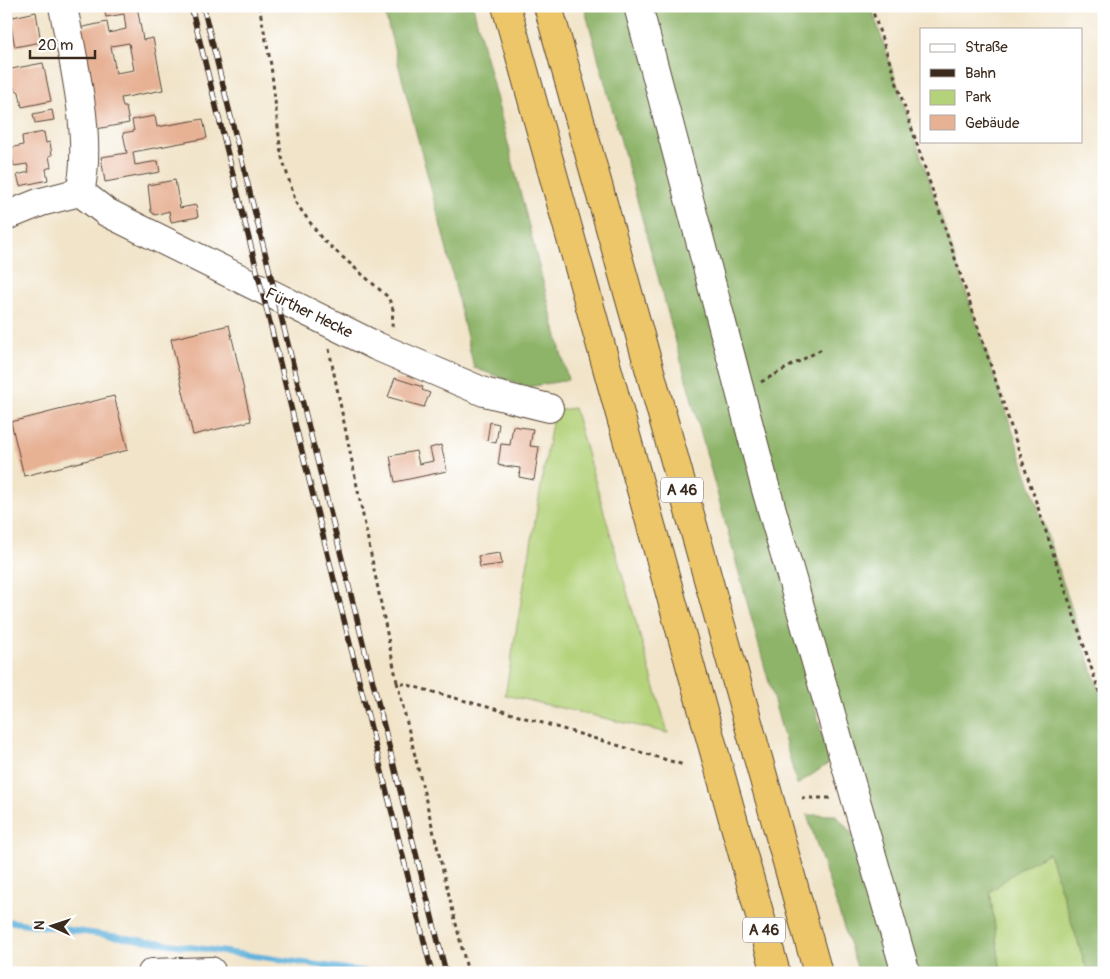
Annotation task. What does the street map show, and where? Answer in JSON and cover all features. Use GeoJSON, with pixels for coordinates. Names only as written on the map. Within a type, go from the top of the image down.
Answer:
{"type":"FeatureCollection","features":[{"type":"Feature","properties":{"kind":"highway","name":"A 46"},"geometry":{"type":"LineString","coordinates":[[506,6],[776,973]]}},
{"type":"Feature","properties":{"kind":"highway","name":"A 46"},"geometry":{"type":"LineString","coordinates":[[548,6],[696,544],[818,973]]}},
{"type":"Feature","properties":{"kind":"street"},"geometry":{"type":"LineString","coordinates":[[6,216],[41,202],[80,192],[84,169],[85,143],[63,6]]}},
{"type":"Feature","properties":{"kind":"street"},"geometry":{"type":"LineString","coordinates":[[638,6],[740,392],[820,679],[906,973]]}},
{"type":"Feature","properties":{"kind":"street","name":"Fürther Hecke"},"geometry":{"type":"LineString","coordinates":[[80,192],[106,212],[376,346],[484,392],[549,408]]}},
{"type":"Feature","properties":{"kind":"street"},"geometry":{"type":"LineString","coordinates":[[152,973],[211,972]]}},
{"type":"Feature","properties":{"kind":"path"},"geometry":{"type":"LineString","coordinates":[[258,6],[270,65],[281,154],[290,189],[312,229],[335,251],[381,289],[391,301],[394,314],[391,330],[376,346]]}},
{"type":"Feature","properties":{"kind":"path"},"geometry":{"type":"LineString","coordinates":[[871,6],[1104,706]]}},
{"type":"Feature","properties":{"kind":"path"},"geometry":{"type":"LineString","coordinates":[[323,320],[396,682],[468,973]]}},
{"type":"Feature","properties":{"kind":"path"},"geometry":{"type":"LineString","coordinates":[[740,392],[822,350]]}},
{"type":"Feature","properties":{"kind":"path"},"geometry":{"type":"LineString","coordinates":[[396,682],[684,765]]}},
{"type":"Feature","properties":{"kind":"green space"},"geometry":{"type":"Polygon","coordinates":[[[383,6],[473,6],[568,380],[528,387],[474,368],[444,238],[383,6]]]}},
{"type":"Feature","properties":{"kind":"green space"},"geometry":{"type":"Polygon","coordinates":[[[584,6],[871,6],[1104,706],[1104,973],[1088,973],[1049,853],[1019,869],[990,892],[1001,973],[913,973],[721,327],[829,763],[797,785],[584,6]]]}},
{"type":"Feature","properties":{"kind":"green space"},"geometry":{"type":"Polygon","coordinates":[[[574,408],[668,733],[505,695],[554,411],[574,408]]]}},
{"type":"Feature","properties":{"kind":"green space"},"geometry":{"type":"Polygon","coordinates":[[[807,815],[836,815],[853,835],[892,973],[859,973],[807,815]]]}},
{"type":"Feature","properties":{"kind":"green space"},"geometry":{"type":"Polygon","coordinates":[[[1049,853],[1088,973],[1001,973],[990,892],[1019,869],[1049,853]]]}},
{"type":"Feature","properties":{"kind":"building"},"geometry":{"type":"Polygon","coordinates":[[[6,6],[11,6],[13,17],[36,12],[41,42],[15,47],[10,20],[6,20],[6,6]]]}},
{"type":"Feature","properties":{"kind":"building"},"geometry":{"type":"Polygon","coordinates":[[[104,6],[137,6],[143,40],[153,38],[163,90],[121,98],[123,107],[126,107],[129,123],[96,129],[79,28],[107,22],[109,33],[126,29],[124,14],[106,17],[104,6]],[[129,43],[111,46],[116,73],[134,70],[129,43]]]}},
{"type":"Feature","properties":{"kind":"building"},"geometry":{"type":"Polygon","coordinates":[[[43,63],[51,101],[22,107],[19,92],[13,88],[6,90],[6,70],[43,63]]]}},
{"type":"Feature","properties":{"kind":"building"},"geometry":{"type":"Polygon","coordinates":[[[52,110],[54,120],[35,123],[33,114],[52,110]]]}},
{"type":"Feature","properties":{"kind":"building"},"geometry":{"type":"Polygon","coordinates":[[[155,116],[157,127],[203,119],[207,138],[133,152],[135,165],[158,161],[160,172],[105,182],[101,157],[127,153],[123,133],[134,131],[132,120],[155,116]]]}},
{"type":"Feature","properties":{"kind":"building"},"geometry":{"type":"Polygon","coordinates":[[[44,132],[46,143],[50,142],[52,155],[49,156],[51,167],[46,169],[48,180],[20,186],[17,175],[29,172],[27,164],[14,166],[10,148],[23,145],[22,136],[44,132]]]}},
{"type":"Feature","properties":{"kind":"building"},"geometry":{"type":"Polygon","coordinates":[[[175,180],[180,208],[196,205],[198,217],[171,222],[169,211],[155,215],[151,212],[148,185],[175,180]]]}},
{"type":"Feature","properties":{"kind":"building"},"geometry":{"type":"Polygon","coordinates":[[[229,325],[251,421],[193,435],[171,339],[229,325]]]}},
{"type":"Feature","properties":{"kind":"building"},"geometry":{"type":"Polygon","coordinates":[[[395,378],[423,387],[422,390],[430,393],[424,407],[388,397],[395,378]]]}},
{"type":"Feature","properties":{"kind":"building"},"geometry":{"type":"Polygon","coordinates":[[[114,396],[128,450],[24,476],[11,422],[114,396]]]}},
{"type":"Feature","properties":{"kind":"building"},"geometry":{"type":"Polygon","coordinates":[[[490,422],[499,424],[496,443],[487,441],[490,422]]]}},
{"type":"Feature","properties":{"kind":"building"},"geometry":{"type":"Polygon","coordinates":[[[513,426],[533,429],[530,446],[539,447],[534,480],[519,477],[520,468],[498,465],[501,444],[510,445],[513,426]]]}},
{"type":"Feature","properties":{"kind":"building"},"geometry":{"type":"Polygon","coordinates":[[[441,445],[447,471],[395,482],[390,456],[416,451],[419,464],[433,461],[430,448],[441,445]]]}},
{"type":"Feature","properties":{"kind":"building"},"geometry":{"type":"Polygon","coordinates":[[[500,553],[502,564],[480,567],[478,556],[500,553]]]}},
{"type":"Feature","properties":{"kind":"waterway"},"geometry":{"type":"LineString","coordinates":[[6,921],[375,973]]}},
{"type":"Feature","properties":{"kind":"railway"},"geometry":{"type":"LineString","coordinates":[[191,6],[432,973]]}},
{"type":"Feature","properties":{"kind":"railway"},"geometry":{"type":"LineString","coordinates":[[203,6],[446,973]]}}]}
